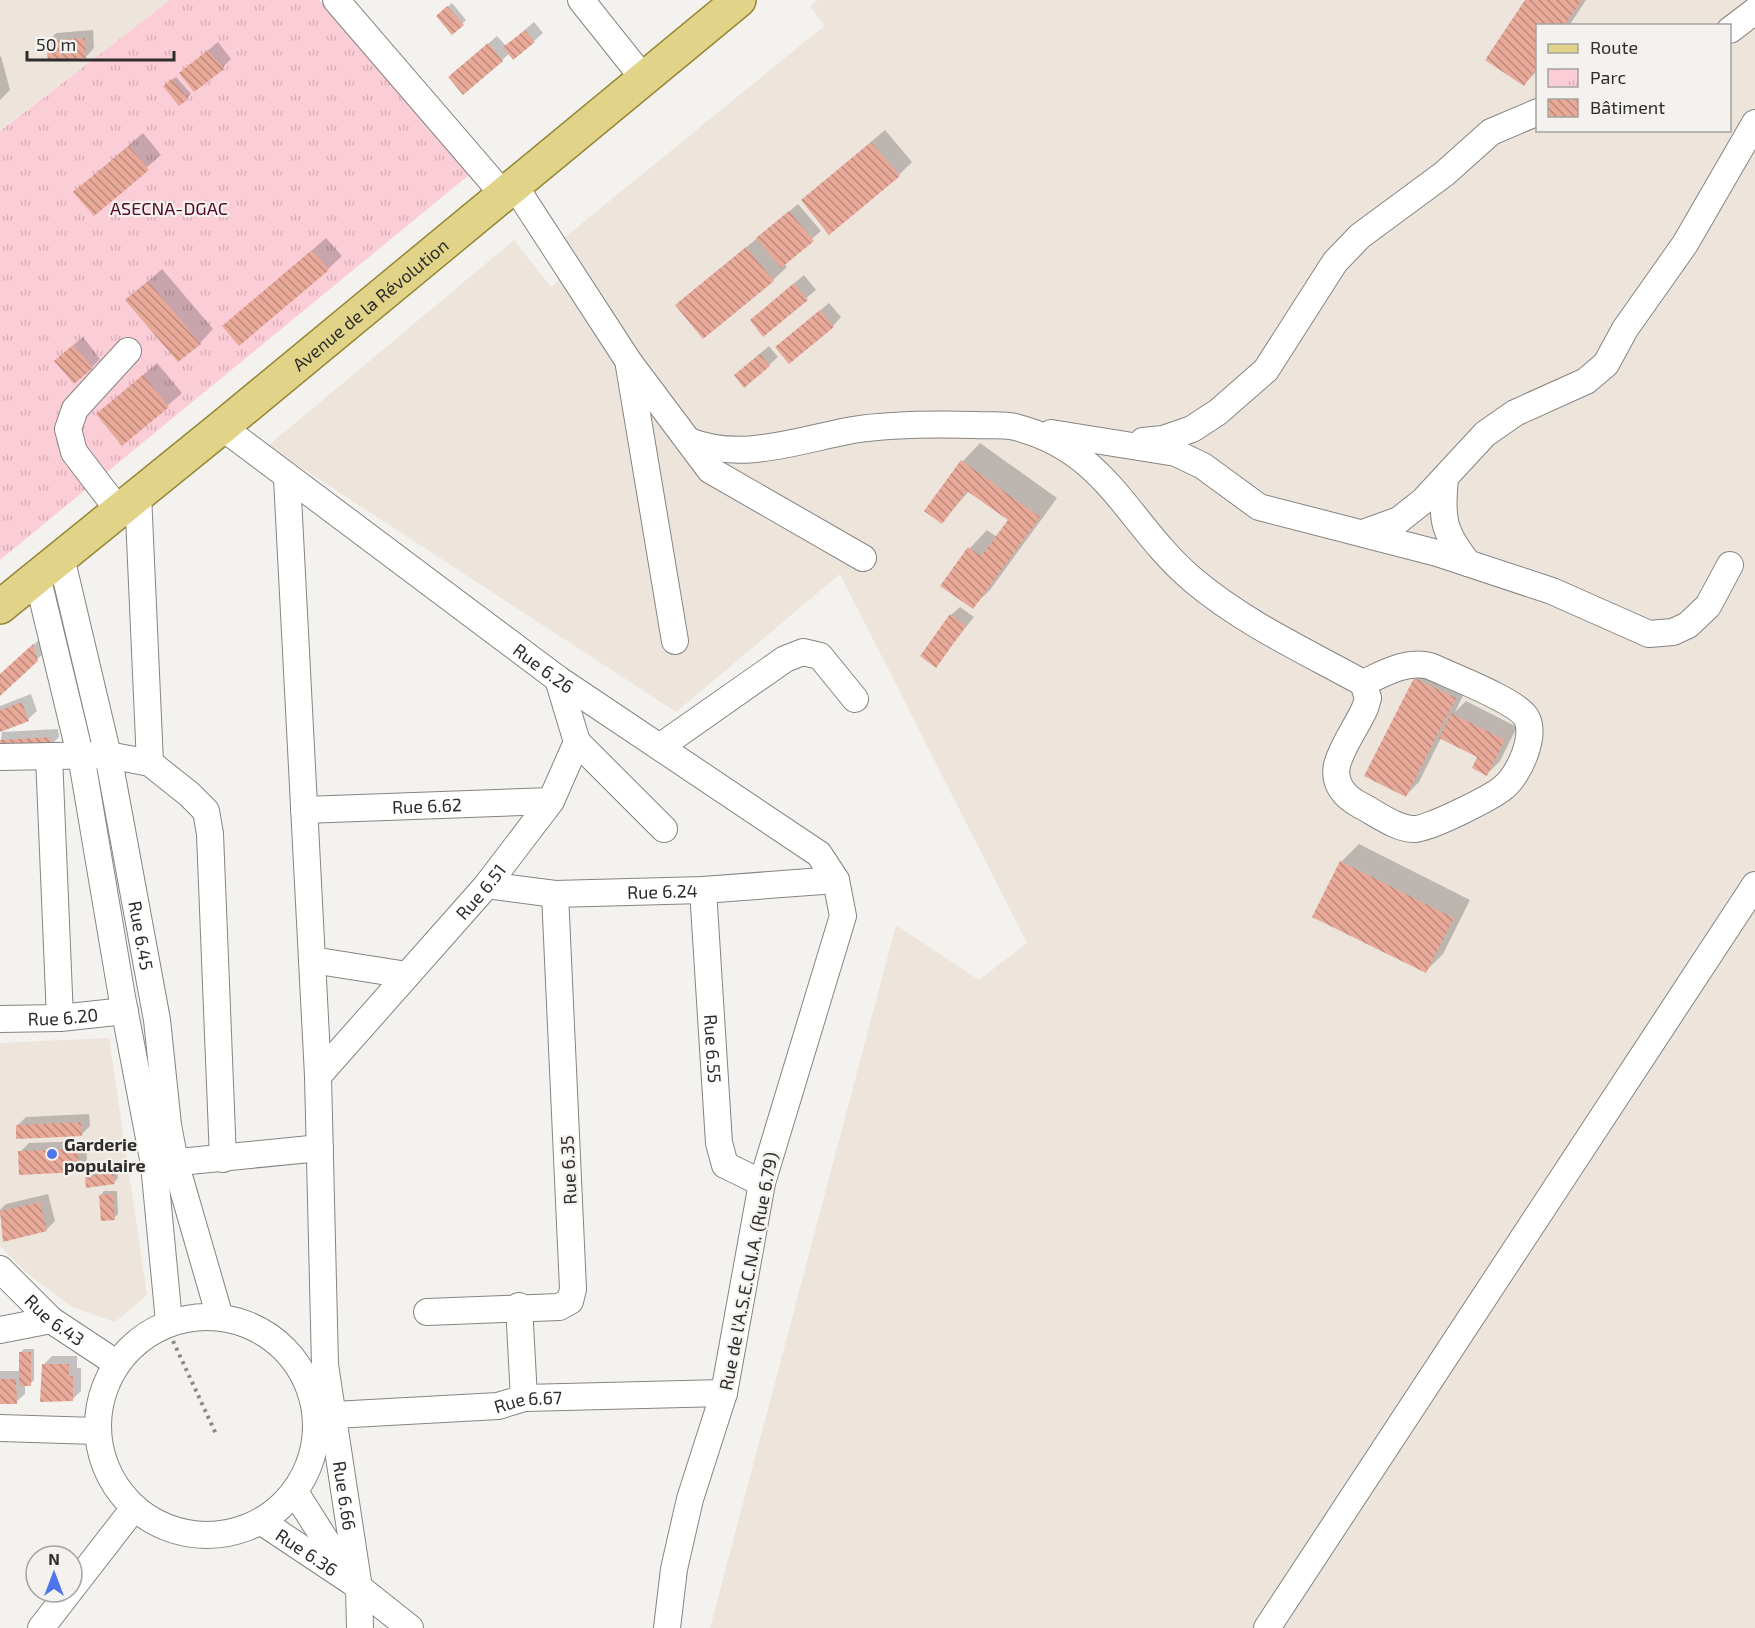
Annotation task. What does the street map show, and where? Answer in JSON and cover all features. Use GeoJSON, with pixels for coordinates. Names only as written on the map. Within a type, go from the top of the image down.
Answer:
{"type":"FeatureCollection","features":[{"type":"Feature","properties":{"kind":"main road","name":"Avenue de la Révolution"},"geometry":{"type":"LineString","coordinates":[[0,607],[222,427],[739,0]]}},
{"type":"Feature","properties":{"kind":"street"},"geometry":{"type":"LineString","coordinates":[[336,0],[509,190],[629,362],[710,470],[863,558]]}},
{"type":"Feature","properties":{"kind":"street"},"geometry":{"type":"LineString","coordinates":[[581,0],[644,79]]}},
{"type":"Feature","properties":{"kind":"street"},"geometry":{"type":"LineString","coordinates":[[1731,29],[1755,11]]}},
{"type":"Feature","properties":{"kind":"street"},"geometry":{"type":"LineString","coordinates":[[1128,443],[1173,435],[1192,429],[1218,412],[1266,369],[1335,262],[1360,236],[1444,174],[1491,132],[1536,113]]}},
{"type":"Feature","properties":{"kind":"street"},"geometry":{"type":"LineString","coordinates":[[1363,533],[1399,520],[1423,501],[1485,434],[1515,413],[1586,381],[1606,364],[1625,329],[1685,244],[1755,123]]}},
{"type":"Feature","properties":{"kind":"street"},"geometry":{"type":"LineString","coordinates":[[128,351],[75,409],[68,429],[74,452],[128,503],[150,763]]}},
{"type":"Feature","properties":{"kind":"street"},"geometry":{"type":"LineString","coordinates":[[629,362],[675,641]]}},
{"type":"Feature","properties":{"kind":"street"},"geometry":{"type":"LineString","coordinates":[[688,441],[708,449],[747,452],[855,430],[932,424],[1012,427],[1128,443],[1176,453],[1203,466],[1259,507],[1363,533],[1468,563],[1552,591],[1649,634],[1673,632],[1688,625],[1708,606],[1730,565]]}},
{"type":"Feature","properties":{"kind":"street","name":"Rue 6.26"},"geometry":{"type":"LineString","coordinates":[[222,427],[287,478],[558,679],[819,854],[836,880],[843,916]]}},
{"type":"Feature","properties":{"kind":"street"},"geometry":{"type":"LineString","coordinates":[[1012,427],[1047,436],[1074,452],[1099,472],[1139,524],[1192,579],[1248,621],[1363,683],[1368,698],[1365,708],[1337,765],[1337,778],[1341,789],[1349,799],[1404,828],[1427,828],[1505,787],[1528,749],[1530,729],[1526,717],[1513,705],[1430,666],[1418,663],[1399,666],[1363,683]]}},
{"type":"Feature","properties":{"kind":"street","name":"Rue 6.66"},"geometry":{"type":"LineString","coordinates":[[287,478],[318,1076],[326,1365],[360,1628]]}},
{"type":"Feature","properties":{"kind":"street"},"geometry":{"type":"LineString","coordinates":[[1445,479],[1442,512],[1445,529],[1468,563]]}},
{"type":"Feature","properties":{"kind":"street","name":"Rue 6.45"},"geometry":{"type":"LineString","coordinates":[[49,566],[108,755],[151,987],[165,1163],[167,1323]]}},
{"type":"Feature","properties":{"kind":"street","name":"Rue 6.45"},"geometry":{"type":"LineString","coordinates":[[49,566],[123,1004],[165,1163],[219,1314]]}},
{"type":"Feature","properties":{"kind":"street"},"geometry":{"type":"LineString","coordinates":[[661,746],[785,659],[803,652],[820,656],[855,699]]}},
{"type":"Feature","properties":{"kind":"street"},"geometry":{"type":"LineString","coordinates":[[558,679],[577,742],[664,829]]}},
{"type":"Feature","properties":{"kind":"street","name":"Rue 6.51"},"geometry":{"type":"LineString","coordinates":[[318,1076],[487,885],[551,801],[577,742]]}},
{"type":"Feature","properties":{"kind":"street"},"geometry":{"type":"LineString","coordinates":[[0,757],[108,755],[150,763],[189,794],[206,811],[210,834],[223,1159]]}},
{"type":"Feature","properties":{"kind":"street"},"geometry":{"type":"LineString","coordinates":[[49,756],[60,1018]]}},
{"type":"Feature","properties":{"kind":"street","name":"Rue 6.62"},"geometry":{"type":"LineString","coordinates":[[304,810],[551,801]]}},
{"type":"Feature","properties":{"kind":"street"},"geometry":{"type":"LineString","coordinates":[[102,878],[129,871]]}},
{"type":"Feature","properties":{"kind":"street","name":"Rue 6.24"},"geometry":{"type":"LineString","coordinates":[[487,885],[555,894],[703,890],[836,880]]}},
{"type":"Feature","properties":{"kind":"street"},"geometry":{"type":"LineString","coordinates":[[1267,1628],[1755,885]]}},
{"type":"Feature","properties":{"kind":"street","name":"Rue 6.55"},"geometry":{"type":"LineString","coordinates":[[703,890],[719,1143],[725,1165],[762,1183]]}},
{"type":"Feature","properties":{"kind":"street","name":"Rue 6.35"},"geometry":{"type":"LineString","coordinates":[[427,1312],[519,1306],[559,1307],[570,1301],[573,1289],[555,894]]}},
{"type":"Feature","properties":{"kind":"street","name":"Rue de l'A.S.E.C.N.A. (Rue 6.79)"},"geometry":{"type":"LineString","coordinates":[[667,1628],[674,1569],[690,1499],[724,1393],[762,1183],[843,916]]}},
{"type":"Feature","properties":{"kind":"street"},"geometry":{"type":"LineString","coordinates":[[312,960],[407,975]]}},
{"type":"Feature","properties":{"kind":"street","name":"Rue 6.20"},"geometry":{"type":"LineString","coordinates":[[0,1019],[60,1018],[123,1004],[151,987]]}},
{"type":"Feature","properties":{"kind":"street"},"geometry":{"type":"LineString","coordinates":[[165,1163],[320,1148]]}},
{"type":"Feature","properties":{"kind":"street","name":"Rue 6.43"},"geometry":{"type":"LineString","coordinates":[[0,1269],[51,1320],[116,1363]]}},
{"type":"Feature","properties":{"kind":"street"},"geometry":{"type":"LineString","coordinates":[[519,1306],[524,1398]]}},
{"type":"Feature","properties":{"kind":"street"},"geometry":{"type":"LineString","coordinates":[[219,1314],[246,1323],[280,1344],[305,1375],[316,1417],[315,1445],[306,1473],[295,1492],[262,1522],[236,1531],[200,1535],[165,1527],[134,1508],[110,1477],[102,1460],[96,1431],[100,1395],[116,1363],[138,1340],[167,1323],[219,1314]]}},
{"type":"Feature","properties":{"kind":"street"},"geometry":{"type":"LineString","coordinates":[[0,1330],[51,1320]]}},
{"type":"Feature","properties":{"kind":"street","name":"Rue 6.67"},"geometry":{"type":"LineString","coordinates":[[334,1415],[498,1406],[524,1398],[724,1393]]}},
{"type":"Feature","properties":{"kind":"street"},"geometry":{"type":"LineString","coordinates":[[0,1428],[96,1431]]}},
{"type":"Feature","properties":{"kind":"street","name":"Rue 6.36"},"geometry":{"type":"LineString","coordinates":[[295,1492],[356,1585]]}},
{"type":"Feature","properties":{"kind":"street"},"geometry":{"type":"LineString","coordinates":[[84,1573],[134,1508]]}},
{"type":"Feature","properties":{"kind":"street","name":"Rue 6.36"},"geometry":{"type":"LineString","coordinates":[[262,1522],[356,1585],[410,1628]]}},
{"type":"Feature","properties":{"kind":"street"},"geometry":{"type":"LineString","coordinates":[[41,1628],[60,1604]]}},
{"type":"Feature","properties":{"kind":"path"},"geometry":{"type":"LineString","coordinates":[[167,1323],[216,1434]]}},
{"type":"Feature","properties":{"kind":"shaded area"},"geometry":{"type":"Polygon","coordinates":[[[0,0],[170,0],[0,130],[0,0]]]}},
{"type":"Feature","properties":{"kind":"shaded area"},"geometry":{"type":"Polygon","coordinates":[[[818,0],[1755,0],[1755,1628],[710,1628],[896,925],[979,980],[1027,943],[840,574],[676,712],[268,446],[514,240],[551,287],[574,267],[559,242],[824,26],[810,6],[818,0]]]}},
{"type":"Feature","properties":{"kind":"shaded area"},"geometry":{"type":"Polygon","coordinates":[[[109,1038],[147,1295],[115,1322],[72,1307],[29,1275],[0,1246],[0,1043],[109,1038]]]}},
{"type":"Feature","properties":{"kind":"green space","name":"ASECNA-DGAC"},"geometry":{"type":"Polygon","coordinates":[[[170,0],[319,0],[475,170],[0,560],[0,131],[170,0]]]}},
{"type":"Feature","properties":{"kind":"building"},"geometry":{"type":"Polygon","coordinates":[[[1525,0],[1582,0],[1565,24],[1536,24],[1536,69],[1524,86],[1485,60],[1525,0]]]}},
{"type":"Feature","properties":{"kind":"building"},"geometry":{"type":"Polygon","coordinates":[[[447,6],[464,25],[452,35],[436,16],[447,6]]]}},
{"type":"Feature","properties":{"kind":"building"},"geometry":{"type":"Polygon","coordinates":[[[525,30],[535,42],[513,60],[503,47],[525,30]]]}},
{"type":"Feature","properties":{"kind":"building"},"geometry":{"type":"Polygon","coordinates":[[[85,38],[86,58],[48,61],[46,41],[85,38]]]}},
{"type":"Feature","properties":{"kind":"building"},"geometry":{"type":"Polygon","coordinates":[[[488,43],[503,61],[463,95],[448,77],[488,43]]]}},
{"type":"Feature","properties":{"kind":"building"},"geometry":{"type":"Polygon","coordinates":[[[208,50],[224,69],[194,92],[179,73],[208,50]]]}},
{"type":"Feature","properties":{"kind":"building"},"geometry":{"type":"Polygon","coordinates":[[[172,79],[188,99],[179,106],[163,86],[172,79]]]}},
{"type":"Feature","properties":{"kind":"building"},"geometry":{"type":"Polygon","coordinates":[[[871,142],[900,176],[829,235],[801,200],[871,142]]]}},
{"type":"Feature","properties":{"kind":"building"},"geometry":{"type":"Polygon","coordinates":[[[129,146],[149,170],[94,216],[73,192],[129,146]]]}},
{"type":"Feature","properties":{"kind":"building"},"geometry":{"type":"Polygon","coordinates":[[[789,211],[814,241],[781,268],[756,238],[789,211]]]}},
{"type":"Feature","properties":{"kind":"building"},"geometry":{"type":"Polygon","coordinates":[[[746,247],[774,281],[703,339],[675,305],[746,247]]]}},
{"type":"Feature","properties":{"kind":"building"},"geometry":{"type":"Polygon","coordinates":[[[312,250],[329,270],[239,346],[222,326],[312,250]]]}},
{"type":"Feature","properties":{"kind":"building"},"geometry":{"type":"Polygon","coordinates":[[[148,281],[201,344],[178,362],[125,300],[148,281]]]}},
{"type":"Feature","properties":{"kind":"building"},"geometry":{"type":"Polygon","coordinates":[[[794,283],[808,300],[763,337],[750,320],[794,283]]]}},
{"type":"Feature","properties":{"kind":"building"},"geometry":{"type":"Polygon","coordinates":[[[820,310],[834,327],[789,364],[775,347],[820,310]]]}},
{"type":"Feature","properties":{"kind":"building"},"geometry":{"type":"Polygon","coordinates":[[[73,345],[93,368],[74,384],[54,361],[73,345]]]}},
{"type":"Feature","properties":{"kind":"building"},"geometry":{"type":"Polygon","coordinates":[[[760,354],[770,366],[744,388],[734,375],[760,354]]]}},
{"type":"Feature","properties":{"kind":"building"},"geometry":{"type":"Polygon","coordinates":[[[143,375],[169,407],[122,446],[96,414],[143,375]]]}},
{"type":"Feature","properties":{"kind":"building"},"geometry":{"type":"Polygon","coordinates":[[[961,460],[1040,517],[973,609],[940,586],[968,547],[981,556],[1008,520],[967,491],[942,524],[924,511],[961,460]]]}},
{"type":"Feature","properties":{"kind":"building"},"geometry":{"type":"Polygon","coordinates":[[[950,614],[966,626],[936,668],[920,656],[950,614]]]}},
{"type":"Feature","properties":{"kind":"building"},"geometry":{"type":"Polygon","coordinates":[[[33,644],[38,661],[0,696],[0,674],[33,644]]]}},
{"type":"Feature","properties":{"kind":"building"},"geometry":{"type":"Polygon","coordinates":[[[1414,678],[1456,698],[1406,797],[1364,776],[1414,678]]]}},
{"type":"Feature","properties":{"kind":"building"},"geometry":{"type":"Polygon","coordinates":[[[22,702],[29,721],[0,732],[0,710],[22,702]]]}},
{"type":"Feature","properties":{"kind":"building"},"geometry":{"type":"Polygon","coordinates":[[[1451,713],[1505,740],[1487,776],[1472,768],[1477,757],[1439,738],[1451,713]]]}},
{"type":"Feature","properties":{"kind":"building"},"geometry":{"type":"Polygon","coordinates":[[[50,737],[51,747],[0,750],[0,740],[50,737]]]}},
{"type":"Feature","properties":{"kind":"building"},"geometry":{"type":"Polygon","coordinates":[[[1340,861],[1454,918],[1426,973],[1312,917],[1340,861]]]}},
{"type":"Feature","properties":{"kind":"building"},"geometry":{"type":"Polygon","coordinates":[[[81,1122],[82,1136],[16,1139],[16,1125],[81,1122]]]}},
{"type":"Feature","properties":{"kind":"building"},"geometry":{"type":"Polygon","coordinates":[[[78,1149],[79,1172],[19,1175],[18,1151],[78,1149]]]}},
{"type":"Feature","properties":{"kind":"building"},"geometry":{"type":"Polygon","coordinates":[[[113,1172],[115,1184],[86,1188],[85,1177],[113,1172]]]}},
{"type":"Feature","properties":{"kind":"building"},"geometry":{"type":"Polygon","coordinates":[[[113,1194],[115,1220],[101,1221],[99,1195],[113,1194]]]}},
{"type":"Feature","properties":{"kind":"building"},"geometry":{"type":"Polygon","coordinates":[[[40,1202],[47,1231],[3,1242],[0,1211],[40,1202]]]}},
{"type":"Feature","properties":{"kind":"building"},"geometry":{"type":"Polygon","coordinates":[[[19,1352],[31,1352],[31,1386],[19,1386],[19,1352]]]}},
{"type":"Feature","properties":{"kind":"building"},"geometry":{"type":"Polygon","coordinates":[[[42,1364],[69,1364],[69,1376],[73,1376],[73,1401],[40,1402],[42,1364]]]}},
{"type":"Feature","properties":{"kind":"building"},"geometry":{"type":"Polygon","coordinates":[[[0,1379],[16,1379],[17,1404],[0,1404],[0,1379]]]}},
{"type":"Feature","properties":{"kind":"place","name":"Garderie populaire"},"geometry":{"type":"Point","coordinates":[52,1154]}}]}
